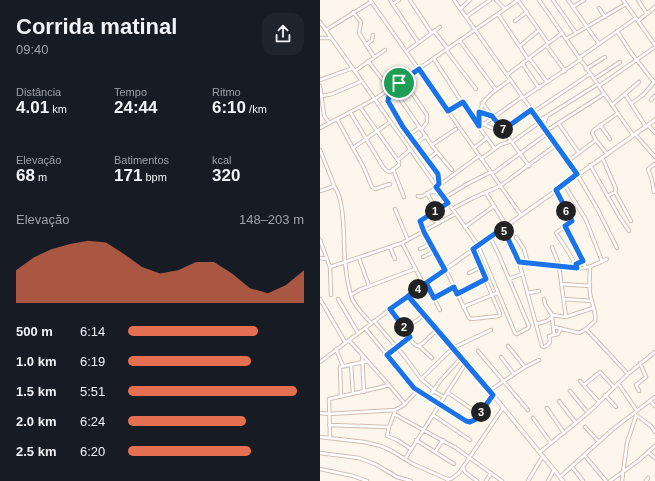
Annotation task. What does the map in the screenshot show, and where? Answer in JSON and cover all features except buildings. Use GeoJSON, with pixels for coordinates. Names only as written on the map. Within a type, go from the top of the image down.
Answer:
{"type":"FeatureCollection","features":[{"type":"Feature","properties":{"kind":"street"},"geometry":{"type":"LineString","coordinates":[[390,0],[418,42]]}},
{"type":"Feature","properties":{"kind":"street"},"geometry":{"type":"LineString","coordinates":[[393,4],[399,0]]}},
{"type":"Feature","properties":{"kind":"street"},"geometry":{"type":"LineString","coordinates":[[410,0],[476,89]]}},
{"type":"Feature","properties":{"kind":"street"},"geometry":{"type":"LineString","coordinates":[[454,0],[577,174],[598,210],[617,248]]}},
{"type":"Feature","properties":{"kind":"street"},"geometry":{"type":"LineString","coordinates":[[460,9],[470,0]]}},
{"type":"Feature","properties":{"kind":"street"},"geometry":{"type":"LineString","coordinates":[[466,17],[490,0]]}},
{"type":"Feature","properties":{"kind":"street"},"geometry":{"type":"LineString","coordinates":[[496,0],[505,9]]}},
{"type":"Feature","properties":{"kind":"street"},"geometry":{"type":"LineString","coordinates":[[320,127],[375,99],[518,0],[565,71]]}},
{"type":"Feature","properties":{"kind":"street"},"geometry":{"type":"LineString","coordinates":[[539,0],[586,69],[634,135],[655,157]]}},
{"type":"Feature","properties":{"kind":"street"},"geometry":{"type":"LineString","coordinates":[[553,0],[576,33]]}},
{"type":"Feature","properties":{"kind":"street"},"geometry":{"type":"LineString","coordinates":[[568,0],[599,44]]}},
{"type":"Feature","properties":{"kind":"street"},"geometry":{"type":"LineString","coordinates":[[573,7],[584,0]]}},
{"type":"Feature","properties":{"kind":"street"},"geometry":{"type":"LineString","coordinates":[[418,196],[428,192],[480,158],[511,141],[539,121],[598,85],[655,46],[623,0]]}},
{"type":"Feature","properties":{"kind":"street"},"geometry":{"type":"LineString","coordinates":[[638,0],[647,14]]}},
{"type":"Feature","properties":{"kind":"street"},"geometry":{"type":"LineString","coordinates":[[326,30],[371,1],[521,215]]}},
{"type":"Feature","properties":{"kind":"street"},"geometry":{"type":"LineString","coordinates":[[566,39],[626,4]]}},
{"type":"Feature","properties":{"kind":"street"},"geometry":{"type":"LineString","coordinates":[[638,21],[655,7]]}},
{"type":"Feature","properties":{"kind":"street"},"geometry":{"type":"LineString","coordinates":[[599,8],[604,17]]}},
{"type":"Feature","properties":{"kind":"street"},"geometry":{"type":"LineString","coordinates":[[354,12],[358,16],[360,22],[358,32],[374,57]]}},
{"type":"Feature","properties":{"kind":"street"},"geometry":{"type":"LineString","coordinates":[[515,21],[527,12]]}},
{"type":"Feature","properties":{"kind":"street"},"geometry":{"type":"LineString","coordinates":[[498,14],[528,58],[547,82]]}},
{"type":"Feature","properties":{"kind":"street"},"geometry":{"type":"LineString","coordinates":[[484,124],[493,116],[565,71],[612,34],[636,18]]}},
{"type":"Feature","properties":{"kind":"street"},"geometry":{"type":"LineString","coordinates":[[320,22],[410,150],[437,185],[444,198],[478,245],[497,293],[515,334],[517,334],[529,326],[490,237]]}},
{"type":"Feature","properties":{"kind":"street"},"geometry":{"type":"LineString","coordinates":[[406,51],[440,27]]}},
{"type":"Feature","properties":{"kind":"street"},"geometry":{"type":"LineString","coordinates":[[520,46],[539,30]]}},
{"type":"Feature","properties":{"kind":"street"},"geometry":{"type":"LineString","coordinates":[[617,31],[655,81],[643,95],[632,103]]}},
{"type":"Feature","properties":{"kind":"street"},"geometry":{"type":"LineString","coordinates":[[507,75],[562,33]]}},
{"type":"Feature","properties":{"kind":"street"},"geometry":{"type":"LineString","coordinates":[[612,34],[620,35]]}},
{"type":"Feature","properties":{"kind":"street"},"geometry":{"type":"LineString","coordinates":[[366,45],[372,40],[373,35]]}},
{"type":"Feature","properties":{"kind":"street"},"geometry":{"type":"LineString","coordinates":[[320,38],[332,38]]}},
{"type":"Feature","properties":{"kind":"street"},"geometry":{"type":"LineString","coordinates":[[460,41],[496,90]]}},
{"type":"Feature","properties":{"kind":"street"},"geometry":{"type":"LineString","coordinates":[[320,80],[354,70],[385,50]]}},
{"type":"Feature","properties":{"kind":"street"},"geometry":{"type":"LineString","coordinates":[[586,69],[605,57]]}},
{"type":"Feature","properties":{"kind":"street"},"geometry":{"type":"LineString","coordinates":[[434,59],[495,149]]}},
{"type":"Feature","properties":{"kind":"street"},"geometry":{"type":"LineString","coordinates":[[368,61],[395,92],[420,129],[452,170]]}},
{"type":"Feature","properties":{"kind":"street"},"geometry":{"type":"LineString","coordinates":[[594,79],[620,62]]}},
{"type":"Feature","properties":{"kind":"street"},"geometry":{"type":"LineString","coordinates":[[522,63],[539,88]]}},
{"type":"Feature","properties":{"kind":"street"},"geometry":{"type":"LineString","coordinates":[[502,130],[590,74]]}},
{"type":"Feature","properties":{"kind":"street"},"geometry":{"type":"LineString","coordinates":[[479,126],[479,112],[482,103],[510,80]]}},
{"type":"Feature","properties":{"kind":"street"},"geometry":{"type":"LineString","coordinates":[[322,96],[332,94],[362,81]]}},
{"type":"Feature","properties":{"kind":"street"},"geometry":{"type":"LineString","coordinates":[[612,105],[639,82]]}},
{"type":"Feature","properties":{"kind":"street"},"geometry":{"type":"LineString","coordinates":[[320,86],[322,96],[321,102],[325,116],[330,123]]}},
{"type":"Feature","properties":{"kind":"street"},"geometry":{"type":"LineString","coordinates":[[408,87],[428,115],[427,122],[420,129],[410,135]]}},
{"type":"Feature","properties":{"kind":"street"},"geometry":{"type":"LineString","coordinates":[[395,92],[389,96],[388,101],[396,117],[438,174],[437,185]]}},
{"type":"Feature","properties":{"kind":"street"},"geometry":{"type":"LineString","coordinates":[[444,198],[491,173],[520,154],[558,124],[604,94]]}},
{"type":"Feature","properties":{"kind":"street"},"geometry":{"type":"LineString","coordinates":[[625,94],[647,126],[655,133]]}},
{"type":"Feature","properties":{"kind":"street"},"geometry":{"type":"LineString","coordinates":[[651,100],[655,96]]}},
{"type":"Feature","properties":{"kind":"street"},"geometry":{"type":"LineString","coordinates":[[448,111],[463,102]]}},
{"type":"Feature","properties":{"kind":"street"},"geometry":{"type":"LineString","coordinates":[[482,103],[502,130],[507,134],[529,166]]}},
{"type":"Feature","properties":{"kind":"street"},"geometry":{"type":"LineString","coordinates":[[350,112],[366,140],[386,170],[389,172],[399,164],[398,160],[360,107]]}},
{"type":"Feature","properties":{"kind":"street"},"geometry":{"type":"LineString","coordinates":[[479,112],[493,116]]}},
{"type":"Feature","properties":{"kind":"street"},"geometry":{"type":"LineString","coordinates":[[607,154],[596,140],[592,131],[618,113]]}},
{"type":"Feature","properties":{"kind":"street"},"geometry":{"type":"LineString","coordinates":[[320,118],[325,116]]}},
{"type":"Feature","properties":{"kind":"street"},"geometry":{"type":"LineString","coordinates":[[543,126],[547,116]]}},
{"type":"Feature","properties":{"kind":"street"},"geometry":{"type":"LineString","coordinates":[[337,119],[373,189],[390,184]]}},
{"type":"Feature","properties":{"kind":"street"},"geometry":{"type":"LineString","coordinates":[[478,120],[484,124],[502,130]]}},
{"type":"Feature","properties":{"kind":"street"},"geometry":{"type":"LineString","coordinates":[[320,362],[370,323],[577,174],[655,120]]}},
{"type":"Feature","properties":{"kind":"street"},"geometry":{"type":"LineString","coordinates":[[353,148],[390,122]]}},
{"type":"Feature","properties":{"kind":"street"},"geometry":{"type":"LineString","coordinates":[[558,124],[579,153]]}},
{"type":"Feature","properties":{"kind":"street"},"geometry":{"type":"LineString","coordinates":[[600,125],[610,140]]}},
{"type":"Feature","properties":{"kind":"street"},"geometry":{"type":"LineString","coordinates":[[432,145],[456,129]]}},
{"type":"Feature","properties":{"kind":"street"},"geometry":{"type":"LineString","coordinates":[[415,144],[426,136]]}},
{"type":"Feature","properties":{"kind":"street"},"geometry":{"type":"LineString","coordinates":[[474,148],[487,138]]}},
{"type":"Feature","properties":{"kind":"street"},"geometry":{"type":"LineString","coordinates":[[568,161],[596,140]]}},
{"type":"Feature","properties":{"kind":"street"},"geometry":{"type":"LineString","coordinates":[[452,209],[500,186],[556,145]]}},
{"type":"Feature","properties":{"kind":"street"},"geometry":{"type":"LineString","coordinates":[[320,150],[336,189],[342,209],[345,262],[351,295],[354,302],[370,323]]}},
{"type":"Feature","properties":{"kind":"street"},"geometry":{"type":"LineString","coordinates":[[398,160],[410,150]]}},
{"type":"Feature","properties":{"kind":"street"},"geometry":{"type":"LineString","coordinates":[[427,160],[437,152]]}},
{"type":"Feature","properties":{"kind":"street"},"geometry":{"type":"LineString","coordinates":[[602,157],[616,188],[615,192],[631,221]]}},
{"type":"Feature","properties":{"kind":"street"},"geometry":{"type":"LineString","coordinates":[[654,192],[648,169],[655,164]]}},
{"type":"Feature","properties":{"kind":"street"},"geometry":{"type":"LineString","coordinates":[[590,165],[629,231]]}},
{"type":"Feature","properties":{"kind":"street"},"geometry":{"type":"LineString","coordinates":[[393,169],[404,197]]}},
{"type":"Feature","properties":{"kind":"street"},"geometry":{"type":"LineString","coordinates":[[564,184],[586,220],[602,261]]}},
{"type":"Feature","properties":{"kind":"street"},"geometry":{"type":"LineString","coordinates":[[320,191],[334,186]]}},
{"type":"Feature","properties":{"kind":"street"},"geometry":{"type":"LineString","coordinates":[[556,190],[572,221],[556,233],[576,264],[577,268]]}},
{"type":"Feature","properties":{"kind":"street"},"geometry":{"type":"LineString","coordinates":[[428,192],[440,192]]}},
{"type":"Feature","properties":{"kind":"street"},"geometry":{"type":"LineString","coordinates":[[428,192],[432,202]]}},
{"type":"Feature","properties":{"kind":"street"},"geometry":{"type":"LineString","coordinates":[[607,196],[615,192]]}},
{"type":"Feature","properties":{"kind":"street"},"geometry":{"type":"LineString","coordinates":[[486,193],[506,225]]}},
{"type":"Feature","properties":{"kind":"street"},"geometry":{"type":"LineString","coordinates":[[448,203],[420,221],[424,232],[454,287],[463,307],[471,319],[500,316],[473,249]]}},
{"type":"Feature","properties":{"kind":"street"},"geometry":{"type":"LineString","coordinates":[[464,227],[494,206]]}},
{"type":"Feature","properties":{"kind":"street"},"geometry":{"type":"LineString","coordinates":[[395,210],[408,240]]}},
{"type":"Feature","properties":{"kind":"street"},"geometry":{"type":"LineString","coordinates":[[432,213],[432,219]]}},
{"type":"Feature","properties":{"kind":"street"},"geometry":{"type":"LineString","coordinates":[[330,267],[402,243],[455,214]]}},
{"type":"Feature","properties":{"kind":"street"},"geometry":{"type":"LineString","coordinates":[[427,216],[439,223]]}},
{"type":"Feature","properties":{"kind":"street"},"geometry":{"type":"LineString","coordinates":[[565,226],[586,268]]}},
{"type":"Feature","properties":{"kind":"street"},"geometry":{"type":"LineString","coordinates":[[503,228],[519,262],[539,340],[543,347],[550,343],[549,336],[559,334],[561,328]]}},
{"type":"Feature","properties":{"kind":"street"},"geometry":{"type":"LineString","coordinates":[[516,237],[524,249],[528,263]]}},
{"type":"Feature","properties":{"kind":"street"},"geometry":{"type":"LineString","coordinates":[[320,240],[330,267],[331,295]]}},
{"type":"Feature","properties":{"kind":"street"},"geometry":{"type":"LineString","coordinates":[[402,243],[414,269],[434,298],[440,310]]}},
{"type":"Feature","properties":{"kind":"street"},"geometry":{"type":"LineString","coordinates":[[420,249],[431,244]]}},
{"type":"Feature","properties":{"kind":"street"},"geometry":{"type":"LineString","coordinates":[[390,247],[395,259]]}},
{"type":"Feature","properties":{"kind":"street"},"geometry":{"type":"LineString","coordinates":[[552,248],[560,267],[566,317]]}},
{"type":"Feature","properties":{"kind":"street"},"geometry":{"type":"LineString","coordinates":[[423,257],[435,251]]}},
{"type":"Feature","properties":{"kind":"street"},"geometry":{"type":"LineString","coordinates":[[320,258],[326,258]]}},
{"type":"Feature","properties":{"kind":"street"},"geometry":{"type":"LineString","coordinates":[[359,258],[369,286]]}},
{"type":"Feature","properties":{"kind":"street"},"geometry":{"type":"LineString","coordinates":[[519,262],[560,267],[586,268],[607,259]]}},
{"type":"Feature","properties":{"kind":"street"},"geometry":{"type":"LineString","coordinates":[[576,264],[583,261]]}},
{"type":"Feature","properties":{"kind":"street"},"geometry":{"type":"LineString","coordinates":[[554,326],[579,333],[596,320],[590,286],[590,266]]}},
{"type":"Feature","properties":{"kind":"street"},"geometry":{"type":"LineString","coordinates":[[469,274],[481,267]]}},
{"type":"Feature","properties":{"kind":"street"},"geometry":{"type":"LineString","coordinates":[[351,295],[369,286],[414,269]]}},
{"type":"Feature","properties":{"kind":"street"},"geometry":{"type":"LineString","coordinates":[[509,279],[522,274]]}},
{"type":"Feature","properties":{"kind":"street"},"geometry":{"type":"LineString","coordinates":[[457,294],[492,280]]}},
{"type":"Feature","properties":{"kind":"street"},"geometry":{"type":"LineString","coordinates":[[561,284],[590,286]]}},
{"type":"Feature","properties":{"kind":"street"},"geometry":{"type":"LineString","coordinates":[[434,298],[454,287]]}},
{"type":"Feature","properties":{"kind":"street"},"geometry":{"type":"LineString","coordinates":[[527,293],[539,291]]}},
{"type":"Feature","properties":{"kind":"street"},"geometry":{"type":"LineString","coordinates":[[463,307],[497,293]]}},
{"type":"Feature","properties":{"kind":"street"},"geometry":{"type":"LineString","coordinates":[[408,296],[489,390],[563,481]]}},
{"type":"Feature","properties":{"kind":"street"},"geometry":{"type":"LineString","coordinates":[[338,298],[358,333]]}},
{"type":"Feature","properties":{"kind":"street"},"geometry":{"type":"LineString","coordinates":[[320,299],[345,342]]}},
{"type":"Feature","properties":{"kind":"street"},"geometry":{"type":"LineString","coordinates":[[544,299],[545,304],[552,316],[554,335]]}},
{"type":"Feature","properties":{"kind":"street"},"geometry":{"type":"LineString","coordinates":[[564,299],[592,301]]}},
{"type":"Feature","properties":{"kind":"street"},"geometry":{"type":"LineString","coordinates":[[536,324],[547,321],[552,316],[566,317],[593,308]]}},
{"type":"Feature","properties":{"kind":"street"},"geometry":{"type":"LineString","coordinates":[[390,309],[415,345],[419,346],[432,358]]}},
{"type":"Feature","properties":{"kind":"street"},"geometry":{"type":"LineString","coordinates":[[405,329],[424,315]]}},
{"type":"Feature","properties":{"kind":"street"},"geometry":{"type":"LineString","coordinates":[[374,321],[421,379],[434,391],[444,397]]}},
{"type":"Feature","properties":{"kind":"street"},"geometry":{"type":"LineString","coordinates":[[365,328],[407,382],[417,391],[467,421],[473,421],[493,395]]}},
{"type":"Feature","properties":{"kind":"street"},"geometry":{"type":"LineString","coordinates":[[586,329],[628,374]]}},
{"type":"Feature","properties":{"kind":"street"},"geometry":{"type":"LineString","coordinates":[[419,346],[437,330]]}},
{"type":"Feature","properties":{"kind":"street"},"geometry":{"type":"LineString","coordinates":[[421,379],[453,348],[491,330]]}},
{"type":"Feature","properties":{"kind":"street"},"geometry":{"type":"LineString","coordinates":[[387,355],[410,337]]}},
{"type":"Feature","properties":{"kind":"street"},"geometry":{"type":"LineString","coordinates":[[349,340],[405,404]]}},
{"type":"Feature","properties":{"kind":"street"},"geometry":{"type":"LineString","coordinates":[[508,346],[525,367]]}},
{"type":"Feature","properties":{"kind":"street"},"geometry":{"type":"LineString","coordinates":[[336,349],[343,366]]}},
{"type":"Feature","properties":{"kind":"street"},"geometry":{"type":"LineString","coordinates":[[478,351],[528,410]]}},
{"type":"Feature","properties":{"kind":"street"},"geometry":{"type":"LineString","coordinates":[[540,452],[588,413],[618,383],[640,363],[655,352]]}},
{"type":"Feature","properties":{"kind":"street"},"geometry":{"type":"LineString","coordinates":[[362,355],[364,392]]}},
{"type":"Feature","properties":{"kind":"street"},"geometry":{"type":"LineString","coordinates":[[501,357],[514,374]]}},
{"type":"Feature","properties":{"kind":"street"},"geometry":{"type":"LineString","coordinates":[[429,397],[440,381],[461,358]]}},
{"type":"Feature","properties":{"kind":"street"},"geometry":{"type":"LineString","coordinates":[[489,390],[525,367],[539,360]]}},
{"type":"Feature","properties":{"kind":"street"},"geometry":{"type":"LineString","coordinates":[[341,397],[340,367],[368,361]]}},
{"type":"Feature","properties":{"kind":"street"},"geometry":{"type":"LineString","coordinates":[[405,459],[466,363]]}},
{"type":"Feature","properties":{"kind":"street"},"geometry":{"type":"LineString","coordinates":[[640,363],[646,377],[636,384],[640,391]]}},
{"type":"Feature","properties":{"kind":"street"},"geometry":{"type":"LineString","coordinates":[[351,364],[353,394]]}},
{"type":"Feature","properties":{"kind":"street"},"geometry":{"type":"LineString","coordinates":[[584,385],[600,372],[614,387]]}},
{"type":"Feature","properties":{"kind":"street"},"geometry":{"type":"LineString","coordinates":[[580,381],[600,402]]}},
{"type":"Feature","properties":{"kind":"street"},"geometry":{"type":"LineString","coordinates":[[618,383],[637,411]]}},
{"type":"Feature","properties":{"kind":"street"},"geometry":{"type":"LineString","coordinates":[[330,438],[329,399],[389,385]]}},
{"type":"Feature","properties":{"kind":"street"},"geometry":{"type":"LineString","coordinates":[[320,413],[329,414],[395,410],[405,404],[417,391]]}},
{"type":"Feature","properties":{"kind":"street"},"geometry":{"type":"LineString","coordinates":[[570,391],[588,413]]}},
{"type":"Feature","properties":{"kind":"street"},"geometry":{"type":"LineString","coordinates":[[447,392],[479,414]]}},
{"type":"Feature","properties":{"kind":"street"},"geometry":{"type":"LineString","coordinates":[[606,395],[616,407]]}},
{"type":"Feature","properties":{"kind":"street"},"geometry":{"type":"LineString","coordinates":[[622,481],[627,442],[635,415],[637,411],[655,397]]}},
{"type":"Feature","properties":{"kind":"street"},"geometry":{"type":"LineString","coordinates":[[559,401],[576,423]]}},
{"type":"Feature","properties":{"kind":"street"},"geometry":{"type":"LineString","coordinates":[[650,401],[655,406]]}},
{"type":"Feature","properties":{"kind":"street"},"geometry":{"type":"LineString","coordinates":[[320,437],[376,444],[392,451],[413,464],[448,480],[452,479],[459,473],[503,408]]}},
{"type":"Feature","properties":{"kind":"street"},"geometry":{"type":"LineString","coordinates":[[547,408],[564,433]]}},
{"type":"Feature","properties":{"kind":"street"},"geometry":{"type":"LineString","coordinates":[[395,410],[387,436],[397,440],[411,449]]}},
{"type":"Feature","properties":{"kind":"street"},"geometry":{"type":"LineString","coordinates":[[394,414],[443,440],[502,481]]}},
{"type":"Feature","properties":{"kind":"street"},"geometry":{"type":"LineString","coordinates":[[635,415],[651,426],[655,432]]}},
{"type":"Feature","properties":{"kind":"street"},"geometry":{"type":"LineString","coordinates":[[560,477],[612,430],[635,415]]}},
{"type":"Feature","properties":{"kind":"street"},"geometry":{"type":"LineString","coordinates":[[433,416],[470,440]]}},
{"type":"Feature","properties":{"kind":"street"},"geometry":{"type":"LineString","coordinates":[[533,418],[551,443]]}},
{"type":"Feature","properties":{"kind":"street"},"geometry":{"type":"LineString","coordinates":[[329,425],[389,427]]}},
{"type":"Feature","properties":{"kind":"street"},"geometry":{"type":"LineString","coordinates":[[585,427],[599,442]]}},
{"type":"Feature","properties":{"kind":"street"},"geometry":{"type":"LineString","coordinates":[[416,440],[454,464]]}},
{"type":"Feature","properties":{"kind":"street"},"geometry":{"type":"LineString","coordinates":[[435,452],[443,440]]}},
{"type":"Feature","properties":{"kind":"street"},"geometry":{"type":"LineString","coordinates":[[610,481],[655,446]]}},
{"type":"Feature","properties":{"kind":"street"},"geometry":{"type":"LineString","coordinates":[[648,452],[655,458]]}},
{"type":"Feature","properties":{"kind":"street"},"geometry":{"type":"LineString","coordinates":[[320,453],[359,458],[375,464],[397,477],[411,481]]}},
{"type":"Feature","properties":{"kind":"street"},"geometry":{"type":"LineString","coordinates":[[528,481],[543,456]]}},
{"type":"Feature","properties":{"kind":"street"},"geometry":{"type":"LineString","coordinates":[[584,456],[606,481]]}},
{"type":"Feature","properties":{"kind":"street"},"geometry":{"type":"LineString","coordinates":[[463,467],[465,472],[477,481]]}},
{"type":"Feature","properties":{"kind":"street"},"geometry":{"type":"LineString","coordinates":[[572,467],[583,481]]}},
{"type":"Feature","properties":{"kind":"street"},"geometry":{"type":"LineString","coordinates":[[320,469],[353,476],[367,481]]}},
{"type":"Feature","properties":{"kind":"street"},"geometry":{"type":"LineString","coordinates":[[548,481],[554,470]]}},
{"type":"Feature","properties":{"kind":"street"},"geometry":{"type":"LineString","coordinates":[[459,473],[465,472]]}},
{"type":"Feature","properties":{"kind":"street"},"geometry":{"type":"LineString","coordinates":[[486,481],[491,473]]}},
{"type":"Feature","properties":{"kind":"route"},"geometry":{"type":"LineString","coordinates":[[399,83],[392,87],[395,92],[389,96],[388,101],[403,127],[438,174],[439,184],[436,187],[448,203],[420,220],[424,232],[445,270],[426,283],[424,285],[408,296],[390,309],[410,337],[387,355],[407,382],[417,391],[470,422],[476,419],[493,395],[408,296],[426,283],[434,298],[454,287],[457,294],[486,279],[473,249],[503,228],[519,262],[543,266],[577,268],[576,264],[583,261],[565,226],[572,221],[556,190],[577,174],[531,110],[503,130],[492,116],[479,112],[479,126],[463,102],[448,111],[419,69],[399,83]]}}]}
